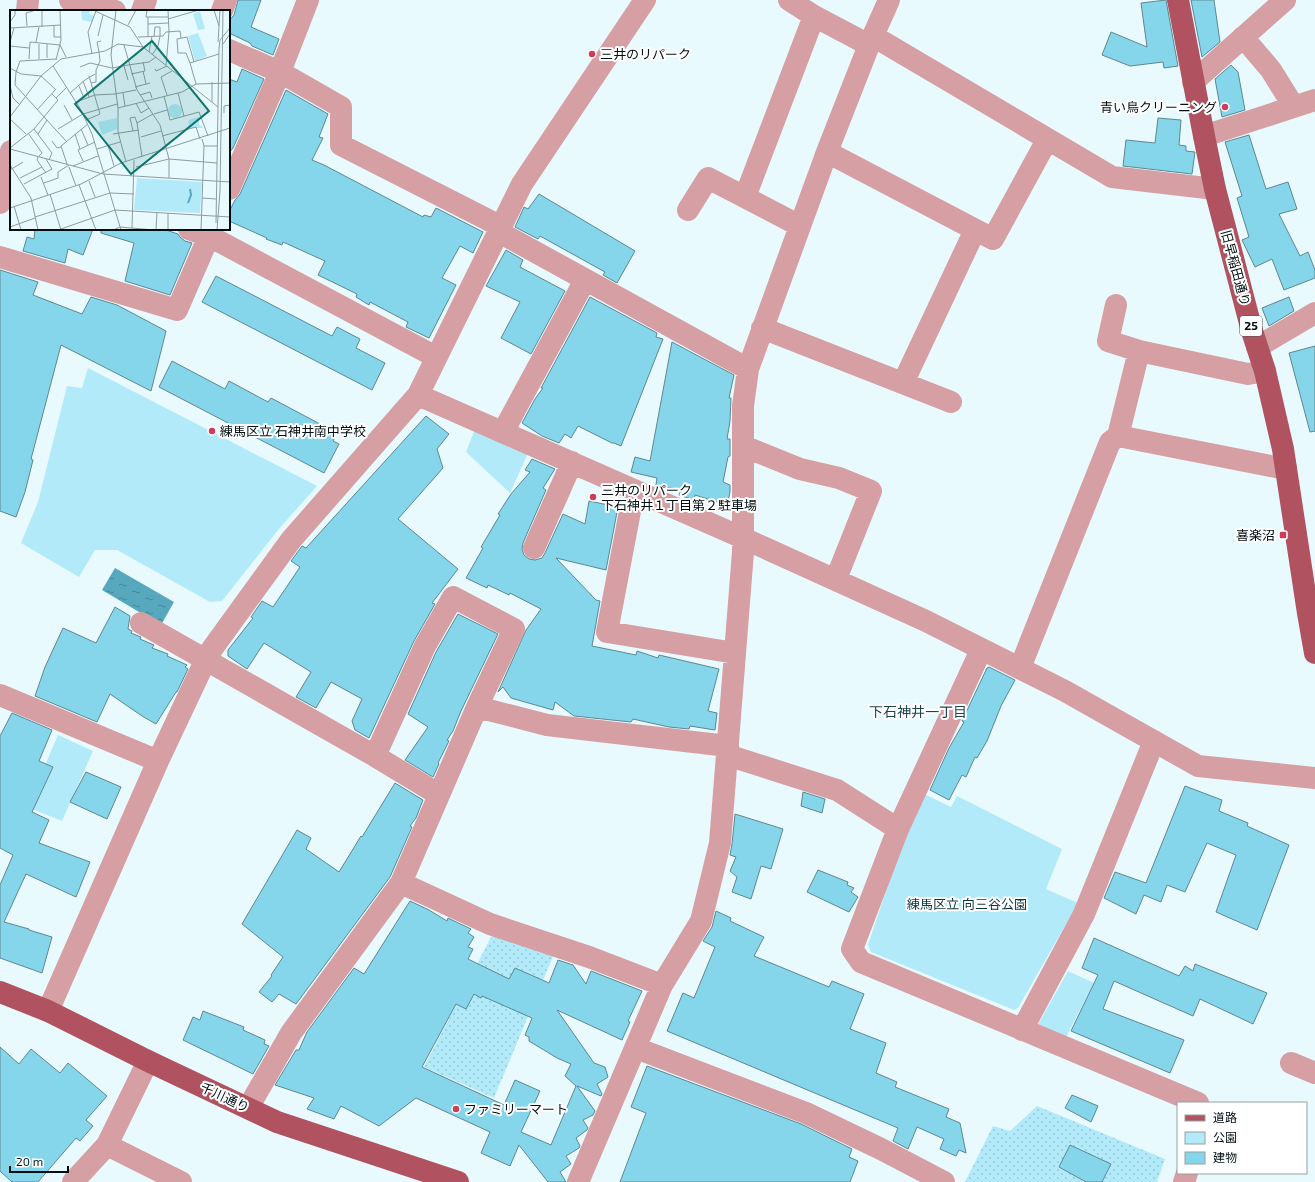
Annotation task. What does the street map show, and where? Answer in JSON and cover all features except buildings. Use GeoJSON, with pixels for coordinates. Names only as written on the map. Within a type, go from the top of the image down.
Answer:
{"type":"FeatureCollection","features":[{"type":"Feature","properties":{"kind":"main road","name":"旧早稲田通り"},"geometry":{"type":"LineString","coordinates":[[1178,0],[1215,189],[1252,331],[1265,371],[1283,449],[1315,654]]}},
{"type":"Feature","properties":{"kind":"main road","name":"千川通り"},"geometry":{"type":"LineString","coordinates":[[0,992],[48,1011],[148,1061],[277,1122],[458,1182]]}},
{"type":"Feature","properties":{"kind":"street"},"geometry":{"type":"LineString","coordinates":[[27,10],[28,0]]}},
{"type":"Feature","properties":{"kind":"street"},"geometry":{"type":"LineString","coordinates":[[70,0],[111,10]]}},
{"type":"Feature","properties":{"kind":"street"},"geometry":{"type":"LineString","coordinates":[[142,10],[146,0]]}},
{"type":"Feature","properties":{"kind":"street"},"geometry":{"type":"LineString","coordinates":[[222,10],[226,0]]}},
{"type":"Feature","properties":{"kind":"street"},"geometry":{"type":"LineString","coordinates":[[230,188],[280,72],[308,0]]}},
{"type":"Feature","properties":{"kind":"street"},"geometry":{"type":"LineString","coordinates":[[48,1011],[158,761],[206,659],[291,540],[418,395],[501,230],[522,184],[645,0]]}},
{"type":"Feature","properties":{"kind":"street"},"geometry":{"type":"LineString","coordinates":[[789,0],[814,16],[871,40],[1112,177],[1215,189]]}},
{"type":"Feature","properties":{"kind":"street"},"geometry":{"type":"LineString","coordinates":[[578,1182],[662,984],[701,921],[720,843],[743,538],[743,406],[748,369],[827,152],[871,40],[889,0]]}},
{"type":"Feature","properties":{"kind":"street"},"geometry":{"type":"LineString","coordinates":[[1194,82],[1285,0]]}},
{"type":"Feature","properties":{"kind":"street"},"geometry":{"type":"LineString","coordinates":[[745,197],[814,16]]}},
{"type":"Feature","properties":{"kind":"street"},"geometry":{"type":"LineString","coordinates":[[1243,37],[1271,70],[1294,107]]}},
{"type":"Feature","properties":{"kind":"street"},"geometry":{"type":"LineString","coordinates":[[230,50],[280,72],[341,107],[341,145],[501,230],[586,280],[748,369]]}},
{"type":"Feature","properties":{"kind":"street"},"geometry":{"type":"LineString","coordinates":[[1204,136],[1315,100]]}},
{"type":"Feature","properties":{"kind":"street"},"geometry":{"type":"LineString","coordinates":[[827,152],[993,239],[1047,140]]}},
{"type":"Feature","properties":{"kind":"street"},"geometry":{"type":"LineString","coordinates":[[0,203],[7,164]]}},
{"type":"Feature","properties":{"kind":"street"},"geometry":{"type":"LineString","coordinates":[[688,210],[708,178],[800,226]]}},
{"type":"Feature","properties":{"kind":"street"},"geometry":{"type":"LineString","coordinates":[[903,383],[975,230]]}},
{"type":"Feature","properties":{"kind":"street"},"geometry":{"type":"LineString","coordinates":[[0,257],[177,310],[203,231],[436,357]]}},
{"type":"Feature","properties":{"kind":"street"},"geometry":{"type":"LineString","coordinates":[[503,432],[586,280]]}},
{"type":"Feature","properties":{"kind":"street"},"geometry":{"type":"LineString","coordinates":[[1116,305],[1108,341],[1139,351],[1248,374],[1265,371]]}},
{"type":"Feature","properties":{"kind":"street"},"geometry":{"type":"LineString","coordinates":[[1257,347],[1315,313]]}},
{"type":"Feature","properties":{"kind":"street"},"geometry":{"type":"LineString","coordinates":[[762,328],[951,402]]}},
{"type":"Feature","properties":{"kind":"street"},"geometry":{"type":"LineString","coordinates":[[1020,668],[1110,442],[1118,436],[1139,351]]}},
{"type":"Feature","properties":{"kind":"street"},"geometry":{"type":"LineString","coordinates":[[418,395],[836,579],[926,621],[1065,691],[1198,766],[1315,778]]}},
{"type":"Feature","properties":{"kind":"street"},"geometry":{"type":"LineString","coordinates":[[1118,436],[1286,469]]}},
{"type":"Feature","properties":{"kind":"street"},"geometry":{"type":"LineString","coordinates":[[743,446],[800,469],[839,478],[871,491],[836,579]]}},
{"type":"Feature","properties":{"kind":"street"},"geometry":{"type":"LineString","coordinates":[[534,548],[572,462]]}},
{"type":"Feature","properties":{"kind":"street"},"geometry":{"type":"LineString","coordinates":[[634,490],[607,632],[735,653]]}},
{"type":"Feature","properties":{"kind":"street"},"geometry":{"type":"LineString","coordinates":[[248,1108],[291,1033],[401,883],[438,794],[514,629],[453,597],[425,646],[375,756]]}},
{"type":"Feature","properties":{"kind":"street"},"geometry":{"type":"LineString","coordinates":[[141,623],[375,756],[438,794]]}},
{"type":"Feature","properties":{"kind":"street"},"geometry":{"type":"LineString","coordinates":[[981,650],[898,828],[852,949],[861,962],[1196,1102]]}},
{"type":"Feature","properties":{"kind":"street"},"geometry":{"type":"LineString","coordinates":[[2,702],[158,761]]}},
{"type":"Feature","properties":{"kind":"street"},"geometry":{"type":"LineString","coordinates":[[477,707],[547,725],[727,750],[837,790],[898,828]]}},
{"type":"Feature","properties":{"kind":"street"},"geometry":{"type":"LineString","coordinates":[[1022,1030],[1084,914],[1154,741]]}},
{"type":"Feature","properties":{"kind":"street"},"geometry":{"type":"LineString","coordinates":[[401,883],[490,924],[589,957],[662,984]]}},
{"type":"Feature","properties":{"kind":"street"},"geometry":{"type":"LineString","coordinates":[[636,1048],[806,1113],[881,1149],[944,1182]]}},
{"type":"Feature","properties":{"kind":"street"},"geometry":{"type":"LineString","coordinates":[[73,1182],[107,1145],[148,1061]]}},
{"type":"Feature","properties":{"kind":"street"},"geometry":{"type":"LineString","coordinates":[[1291,1063],[1315,1073]]}},
{"type":"Feature","properties":{"kind":"street"},"geometry":{"type":"LineString","coordinates":[[107,1145],[181,1182]]}},
{"type":"Feature","properties":{"kind":"green space"},"geometry":{"type":"Polygon","coordinates":[[[88,368],[317,486],[278,530],[222,601],[210,602],[117,550],[95,550],[79,577],[21,543],[38,502],[67,386],[82,388],[88,368]]]}},
{"type":"Feature","properties":{"kind":"green space"},"geometry":{"type":"Polygon","coordinates":[[[475,429],[528,453],[510,493],[466,452],[475,429]]]}},
{"type":"Feature","properties":{"kind":"green space"},"geometry":{"type":"Polygon","coordinates":[[[58,735],[93,751],[62,821],[27,807],[58,735]]]}},
{"type":"Feature","properties":{"kind":"green space","name":"練馬区立 向三谷公園"},"geometry":{"type":"Polygon","coordinates":[[[922,793],[951,807],[957,796],[1062,849],[1046,889],[1078,903],[1018,1008],[1014,1010],[871,952],[868,945],[905,834],[922,793]]]}},
{"type":"Feature","properties":{"kind":"green space"},"geometry":{"type":"Polygon","coordinates":[[[497,934],[554,954],[494,1098],[424,1067],[491,937],[497,934]]]}},
{"type":"Feature","properties":{"kind":"green space"},"geometry":{"type":"Polygon","coordinates":[[[1068,971],[1094,983],[1064,1041],[1035,1030],[1068,971]]]}},
{"type":"Feature","properties":{"kind":"green space"},"geometry":{"type":"Polygon","coordinates":[[[1037,1106],[1165,1159],[1157,1182],[965,1182],[993,1126],[1010,1131],[1037,1106]]]}},
{"type":"Feature","properties":{"kind":"water"},"geometry":{"type":"Polygon","coordinates":[[[115,568],[174,602],[161,625],[102,590],[115,568]]]}},
{"type":"Feature","properties":{"kind":"place","name":"三井のリパーク"},"geometry":{"type":"Point","coordinates":[592,54]}},
{"type":"Feature","properties":{"kind":"place","name":"青い鳥クリーニング"},"geometry":{"type":"Point","coordinates":[1225,107]}},
{"type":"Feature","properties":{"kind":"place","name":"練馬区立 石神井南中学校"},"geometry":{"type":"Point","coordinates":[212,431]}},
{"type":"Feature","properties":{"kind":"place","name":"三井のリパーク 下石神井１丁目第２駐車場"},"geometry":{"type":"Point","coordinates":[593,497]}},
{"type":"Feature","properties":{"kind":"place","name":"喜楽沼"},"geometry":{"type":"Point","coordinates":[1283,535]}},
{"type":"Feature","properties":{"kind":"place","name":"ファミリーマート"},"geometry":{"type":"Point","coordinates":[456,1109]}},
{"type":"Feature","properties":{"kind":"district","name":"下石神井一丁目"},"geometry":{"type":"Point","coordinates":[918,712]}}]}
